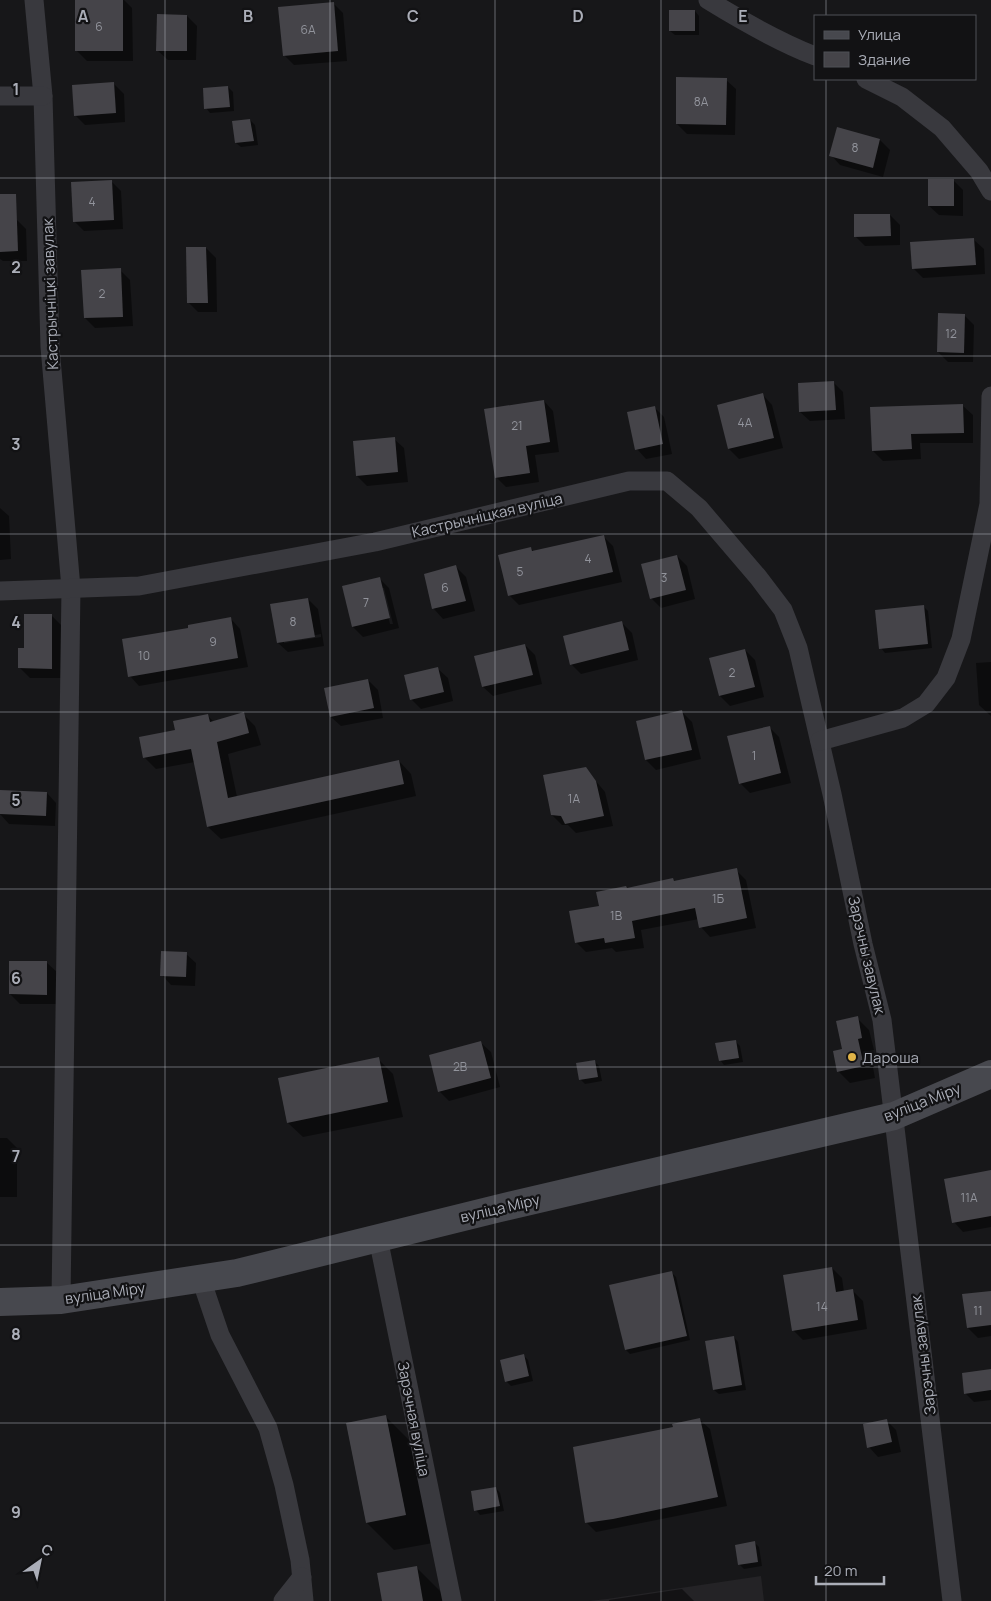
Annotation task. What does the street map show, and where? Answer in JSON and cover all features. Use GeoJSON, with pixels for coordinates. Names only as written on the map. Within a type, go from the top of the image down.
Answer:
{"type":"FeatureCollection","features":[{"type":"Feature","properties":{"kind":"street","name":"Кастрычніцкі завулак"},"geometry":{"type":"LineString","coordinates":[[34,0],[43,96],[50,347],[71,588],[61,1300]]}},
{"type":"Feature","properties":{"kind":"street"},"geometry":{"type":"LineString","coordinates":[[708,0],[791,46],[814,56]]}},
{"type":"Feature","properties":{"kind":"street"},"geometry":{"type":"LineString","coordinates":[[868,80],[902,97],[942,128],[979,171],[991,191]]}},
{"type":"Feature","properties":{"kind":"street"},"geometry":{"type":"LineString","coordinates":[[0,96],[43,96]]}},
{"type":"Feature","properties":{"kind":"street"},"geometry":{"type":"LineString","coordinates":[[820,741],[903,718],[926,704],[946,678],[961,639],[990,504],[991,396]]}},
{"type":"Feature","properties":{"kind":"street","name":"Кастрычніцкая вуліца"},"geometry":{"type":"LineString","coordinates":[[0,591],[139,586],[375,542],[629,481],[667,481],[699,508],[758,577],[783,610],[798,648],[820,741]]}},
{"type":"Feature","properties":{"kind":"street","name":"Зарэчны завулак"},"geometry":{"type":"LineString","coordinates":[[820,741],[863,944],[882,1020],[952,1601]]}},
{"type":"Feature","properties":{"kind":"street","name":"вуліца Міру"},"geometry":{"type":"LineString","coordinates":[[0,1302],[61,1300],[237,1273],[894,1116],[991,1074]]}},
{"type":"Feature","properties":{"kind":"street","name":"Зарэчная вуліца"},"geometry":{"type":"LineString","coordinates":[[378,1238],[452,1601]]}},
{"type":"Feature","properties":{"kind":"street"},"geometry":{"type":"LineString","coordinates":[[201,1279],[220,1335],[268,1428],[284,1485],[302,1577],[304,1601]]}},
{"type":"Feature","properties":{"kind":"street"},"geometry":{"type":"LineString","coordinates":[[283,1601],[302,1577]]}},
{"type":"Feature","properties":{"kind":"shaded area"},"geometry":{"type":"Polygon","coordinates":[[[761,1576],[764,1601],[589,1601],[607,1599],[761,1576]]]}},
{"type":"Feature","properties":{"kind":"building"},"geometry":{"type":"Polygon","coordinates":[[[75,0],[123,0],[123,51],[75,51],[75,0]]]}},
{"type":"Feature","properties":{"kind":"building"},"geometry":{"type":"Polygon","coordinates":[[[334,2],[338,51],[283,56],[278,7],[334,2]]]}},
{"type":"Feature","properties":{"kind":"building"},"geometry":{"type":"Polygon","coordinates":[[[669,10],[695,10],[695,31],[669,31],[669,10]]]}},
{"type":"Feature","properties":{"kind":"building"},"geometry":{"type":"Polygon","coordinates":[[[157,14],[187,15],[187,51],[156,51],[157,14]]]}},
{"type":"Feature","properties":{"kind":"building"},"geometry":{"type":"Polygon","coordinates":[[[676,77],[727,78],[726,125],[676,124],[676,77]]]}},
{"type":"Feature","properties":{"kind":"building"},"geometry":{"type":"Polygon","coordinates":[[[114,82],[116,113],[74,116],[72,85],[114,82]]]}},
{"type":"Feature","properties":{"kind":"building"},"geometry":{"type":"Polygon","coordinates":[[[228,86],[230,107],[204,109],[203,88],[228,86]]]}},
{"type":"Feature","properties":{"kind":"building"},"geometry":{"type":"Polygon","coordinates":[[[250,119],[254,141],[235,143],[232,121],[250,119]]]}},
{"type":"Feature","properties":{"kind":"building"},"geometry":{"type":"Polygon","coordinates":[[[837,127],[880,139],[873,168],[829,156],[837,127]]]}},
{"type":"Feature","properties":{"kind":"building"},"geometry":{"type":"Polygon","coordinates":[[[928,179],[954,179],[954,206],[928,206],[928,179]]]}},
{"type":"Feature","properties":{"kind":"building"},"geometry":{"type":"Polygon","coordinates":[[[112,180],[114,220],[73,222],[71,182],[112,180]]]}},
{"type":"Feature","properties":{"kind":"building"},"geometry":{"type":"Polygon","coordinates":[[[0,194],[16,194],[18,251],[0,252],[0,194]]]}},
{"type":"Feature","properties":{"kind":"building"},"geometry":{"type":"Polygon","coordinates":[[[854,214],[890,214],[891,236],[854,237],[854,214]]]}},
{"type":"Feature","properties":{"kind":"building"},"geometry":{"type":"Polygon","coordinates":[[[974,238],[976,265],[912,269],[910,242],[974,238]]]}},
{"type":"Feature","properties":{"kind":"building"},"geometry":{"type":"Polygon","coordinates":[[[186,247],[206,247],[208,303],[187,303],[186,247]]]}},
{"type":"Feature","properties":{"kind":"building"},"geometry":{"type":"Polygon","coordinates":[[[121,268],[123,317],[84,318],[81,270],[121,268]]]}},
{"type":"Feature","properties":{"kind":"building"},"geometry":{"type":"Polygon","coordinates":[[[938,313],[965,314],[964,353],[937,352],[938,313]]]}},
{"type":"Feature","properties":{"kind":"building"},"geometry":{"type":"Polygon","coordinates":[[[834,381],[836,410],[799,412],[798,383],[834,381]]]}},
{"type":"Feature","properties":{"kind":"building"},"geometry":{"type":"Polygon","coordinates":[[[763,393],[774,438],[728,449],[717,405],[763,393]]]}},
{"type":"Feature","properties":{"kind":"building"},"geometry":{"type":"Polygon","coordinates":[[[544,400],[550,442],[526,446],[530,473],[495,478],[484,409],[544,400]]]}},
{"type":"Feature","properties":{"kind":"building"},"geometry":{"type":"Polygon","coordinates":[[[963,404],[964,433],[911,434],[912,449],[872,451],[870,407],[963,404]]]}},
{"type":"Feature","properties":{"kind":"building"},"geometry":{"type":"Polygon","coordinates":[[[655,406],[663,444],[635,450],[627,412],[655,406]]]}},
{"type":"Feature","properties":{"kind":"building"},"geometry":{"type":"Polygon","coordinates":[[[395,437],[398,472],[356,476],[353,441],[395,437]]]}},
{"type":"Feature","properties":{"kind":"building"},"geometry":{"type":"Polygon","coordinates":[[[604,535],[613,572],[508,596],[498,555],[531,547],[532,551],[604,535]]]}},
{"type":"Feature","properties":{"kind":"building"},"geometry":{"type":"Polygon","coordinates":[[[677,555],[686,590],[650,599],[641,564],[677,555]]]}},
{"type":"Feature","properties":{"kind":"building"},"geometry":{"type":"Polygon","coordinates":[[[456,565],[466,601],[432,609],[424,574],[456,565]]]}},
{"type":"Feature","properties":{"kind":"building"},"geometry":{"type":"Polygon","coordinates":[[[380,577],[390,618],[352,627],[342,586],[380,577]]]}},
{"type":"Feature","properties":{"kind":"building"},"geometry":{"type":"Polygon","coordinates":[[[308,598],[315,637],[277,643],[270,604],[308,598]]]}},
{"type":"Feature","properties":{"kind":"building"},"geometry":{"type":"Polygon","coordinates":[[[924,605],[928,644],[879,649],[875,610],[924,605]]]}},
{"type":"Feature","properties":{"kind":"building"},"geometry":{"type":"Polygon","coordinates":[[[24,614],[52,614],[52,669],[18,668],[18,648],[24,648],[24,614]]]}},
{"type":"Feature","properties":{"kind":"building"},"geometry":{"type":"Polygon","coordinates":[[[231,617],[238,658],[128,677],[122,639],[188,628],[188,625],[231,617]]]}},
{"type":"Feature","properties":{"kind":"building"},"geometry":{"type":"Polygon","coordinates":[[[622,621],[629,650],[570,665],[563,636],[622,621]]]}},
{"type":"Feature","properties":{"kind":"building"},"geometry":{"type":"Polygon","coordinates":[[[525,644],[533,675],[482,687],[474,656],[525,644]]]}},
{"type":"Feature","properties":{"kind":"building"},"geometry":{"type":"Polygon","coordinates":[[[745,649],[755,687],[719,696],[709,658],[745,649]]]}},
{"type":"Feature","properties":{"kind":"building"},"geometry":{"type":"Polygon","coordinates":[[[438,667],[444,692],[410,700],[404,675],[438,667]]]}},
{"type":"Feature","properties":{"kind":"building"},"geometry":{"type":"Polygon","coordinates":[[[368,679],[374,708],[330,717],[324,688],[368,679]]]}},
{"type":"Feature","properties":{"kind":"building"},"geometry":{"type":"Polygon","coordinates":[[[682,710],[692,750],[645,760],[636,721],[682,710]]]}},
{"type":"Feature","properties":{"kind":"building"},"geometry":{"type":"Polygon","coordinates":[[[244,712],[249,733],[217,742],[228,798],[399,760],[404,784],[207,827],[191,749],[143,758],[139,737],[175,730],[173,721],[208,714],[210,722],[244,712]]]}},
{"type":"Feature","properties":{"kind":"building"},"geometry":{"type":"Polygon","coordinates":[[[770,726],[781,773],[739,784],[727,736],[770,726]]]}},
{"type":"Feature","properties":{"kind":"building"},"geometry":{"type":"Polygon","coordinates":[[[586,767],[596,781],[604,816],[565,824],[561,816],[551,815],[543,775],[586,767]]]}},
{"type":"Feature","properties":{"kind":"building"},"geometry":{"type":"Polygon","coordinates":[[[0,790],[47,792],[46,816],[0,814],[0,790]]]}},
{"type":"Feature","properties":{"kind":"building"},"geometry":{"type":"Polygon","coordinates":[[[737,868],[747,918],[699,928],[695,908],[632,921],[635,938],[605,943],[604,938],[575,943],[569,911],[599,906],[596,892],[626,886],[627,888],[673,878],[674,881],[737,868]]]}},
{"type":"Feature","properties":{"kind":"building"},"geometry":{"type":"Polygon","coordinates":[[[161,951],[187,952],[186,977],[160,976],[161,951]]]}},
{"type":"Feature","properties":{"kind":"building"},"geometry":{"type":"Polygon","coordinates":[[[9,961],[47,961],[47,995],[9,994],[9,961]]]}},
{"type":"Feature","properties":{"kind":"building"},"geometry":{"type":"Polygon","coordinates":[[[858,1016],[862,1038],[858,1039],[864,1066],[837,1072],[833,1051],[842,1049],[836,1021],[858,1016]]]}},
{"type":"Feature","properties":{"kind":"building"},"geometry":{"type":"Polygon","coordinates":[[[736,1040],[739,1058],[719,1061],[715,1043],[736,1040]]]}},
{"type":"Feature","properties":{"kind":"building"},"geometry":{"type":"Polygon","coordinates":[[[481,1041],[491,1078],[438,1092],[429,1055],[481,1041]]]}},
{"type":"Feature","properties":{"kind":"building"},"geometry":{"type":"Polygon","coordinates":[[[379,1057],[388,1102],[287,1123],[278,1078],[379,1057]]]}},
{"type":"Feature","properties":{"kind":"building"},"geometry":{"type":"Polygon","coordinates":[[[595,1060],[598,1077],[579,1080],[576,1063],[595,1060]]]}},
{"type":"Feature","properties":{"kind":"building"},"geometry":{"type":"Polygon","coordinates":[[[991,1170],[991,1216],[952,1223],[944,1179],[991,1170]]]}},
{"type":"Feature","properties":{"kind":"building"},"geometry":{"type":"Polygon","coordinates":[[[832,1267],[836,1292],[853,1289],[858,1320],[792,1331],[783,1275],[832,1267]]]}},
{"type":"Feature","properties":{"kind":"building"},"geometry":{"type":"Polygon","coordinates":[[[672,1271],[687,1336],[625,1350],[609,1285],[672,1271]]]}},
{"type":"Feature","properties":{"kind":"building"},"geometry":{"type":"Polygon","coordinates":[[[991,1291],[991,1325],[967,1328],[962,1294],[991,1291]]]}},
{"type":"Feature","properties":{"kind":"building"},"geometry":{"type":"Polygon","coordinates":[[[734,1336],[742,1385],[713,1390],[705,1341],[734,1336]]]}},
{"type":"Feature","properties":{"kind":"building"},"geometry":{"type":"Polygon","coordinates":[[[524,1354],[529,1376],[505,1382],[500,1360],[524,1354]]]}},
{"type":"Feature","properties":{"kind":"building"},"geometry":{"type":"Polygon","coordinates":[[[991,1369],[991,1390],[964,1394],[962,1373],[991,1369]]]}},
{"type":"Feature","properties":{"kind":"building"},"geometry":{"type":"Polygon","coordinates":[[[386,1415],[406,1515],[366,1523],[346,1423],[386,1415]]]}},
{"type":"Feature","properties":{"kind":"building"},"geometry":{"type":"Polygon","coordinates":[[[700,1418],[718,1497],[585,1523],[573,1447],[673,1427],[672,1424],[700,1418]]]}},
{"type":"Feature","properties":{"kind":"building"},"geometry":{"type":"Polygon","coordinates":[[[887,1419],[892,1442],[867,1448],[863,1424],[887,1419]]]}},
{"type":"Feature","properties":{"kind":"building"},"geometry":{"type":"Polygon","coordinates":[[[496,1487],[500,1506],[474,1511],[471,1491],[496,1487]]]}},
{"type":"Feature","properties":{"kind":"building"},"geometry":{"type":"Polygon","coordinates":[[[755,1541],[758,1562],[738,1565],[735,1545],[755,1541]]]}},
{"type":"Feature","properties":{"kind":"building"},"geometry":{"type":"Polygon","coordinates":[[[417,1566],[423,1601],[382,1601],[377,1573],[417,1566]]]}},
{"type":"Feature","properties":{"kind":"place","name":"Дароша"},"geometry":{"type":"Point","coordinates":[852,1057]}}]}
